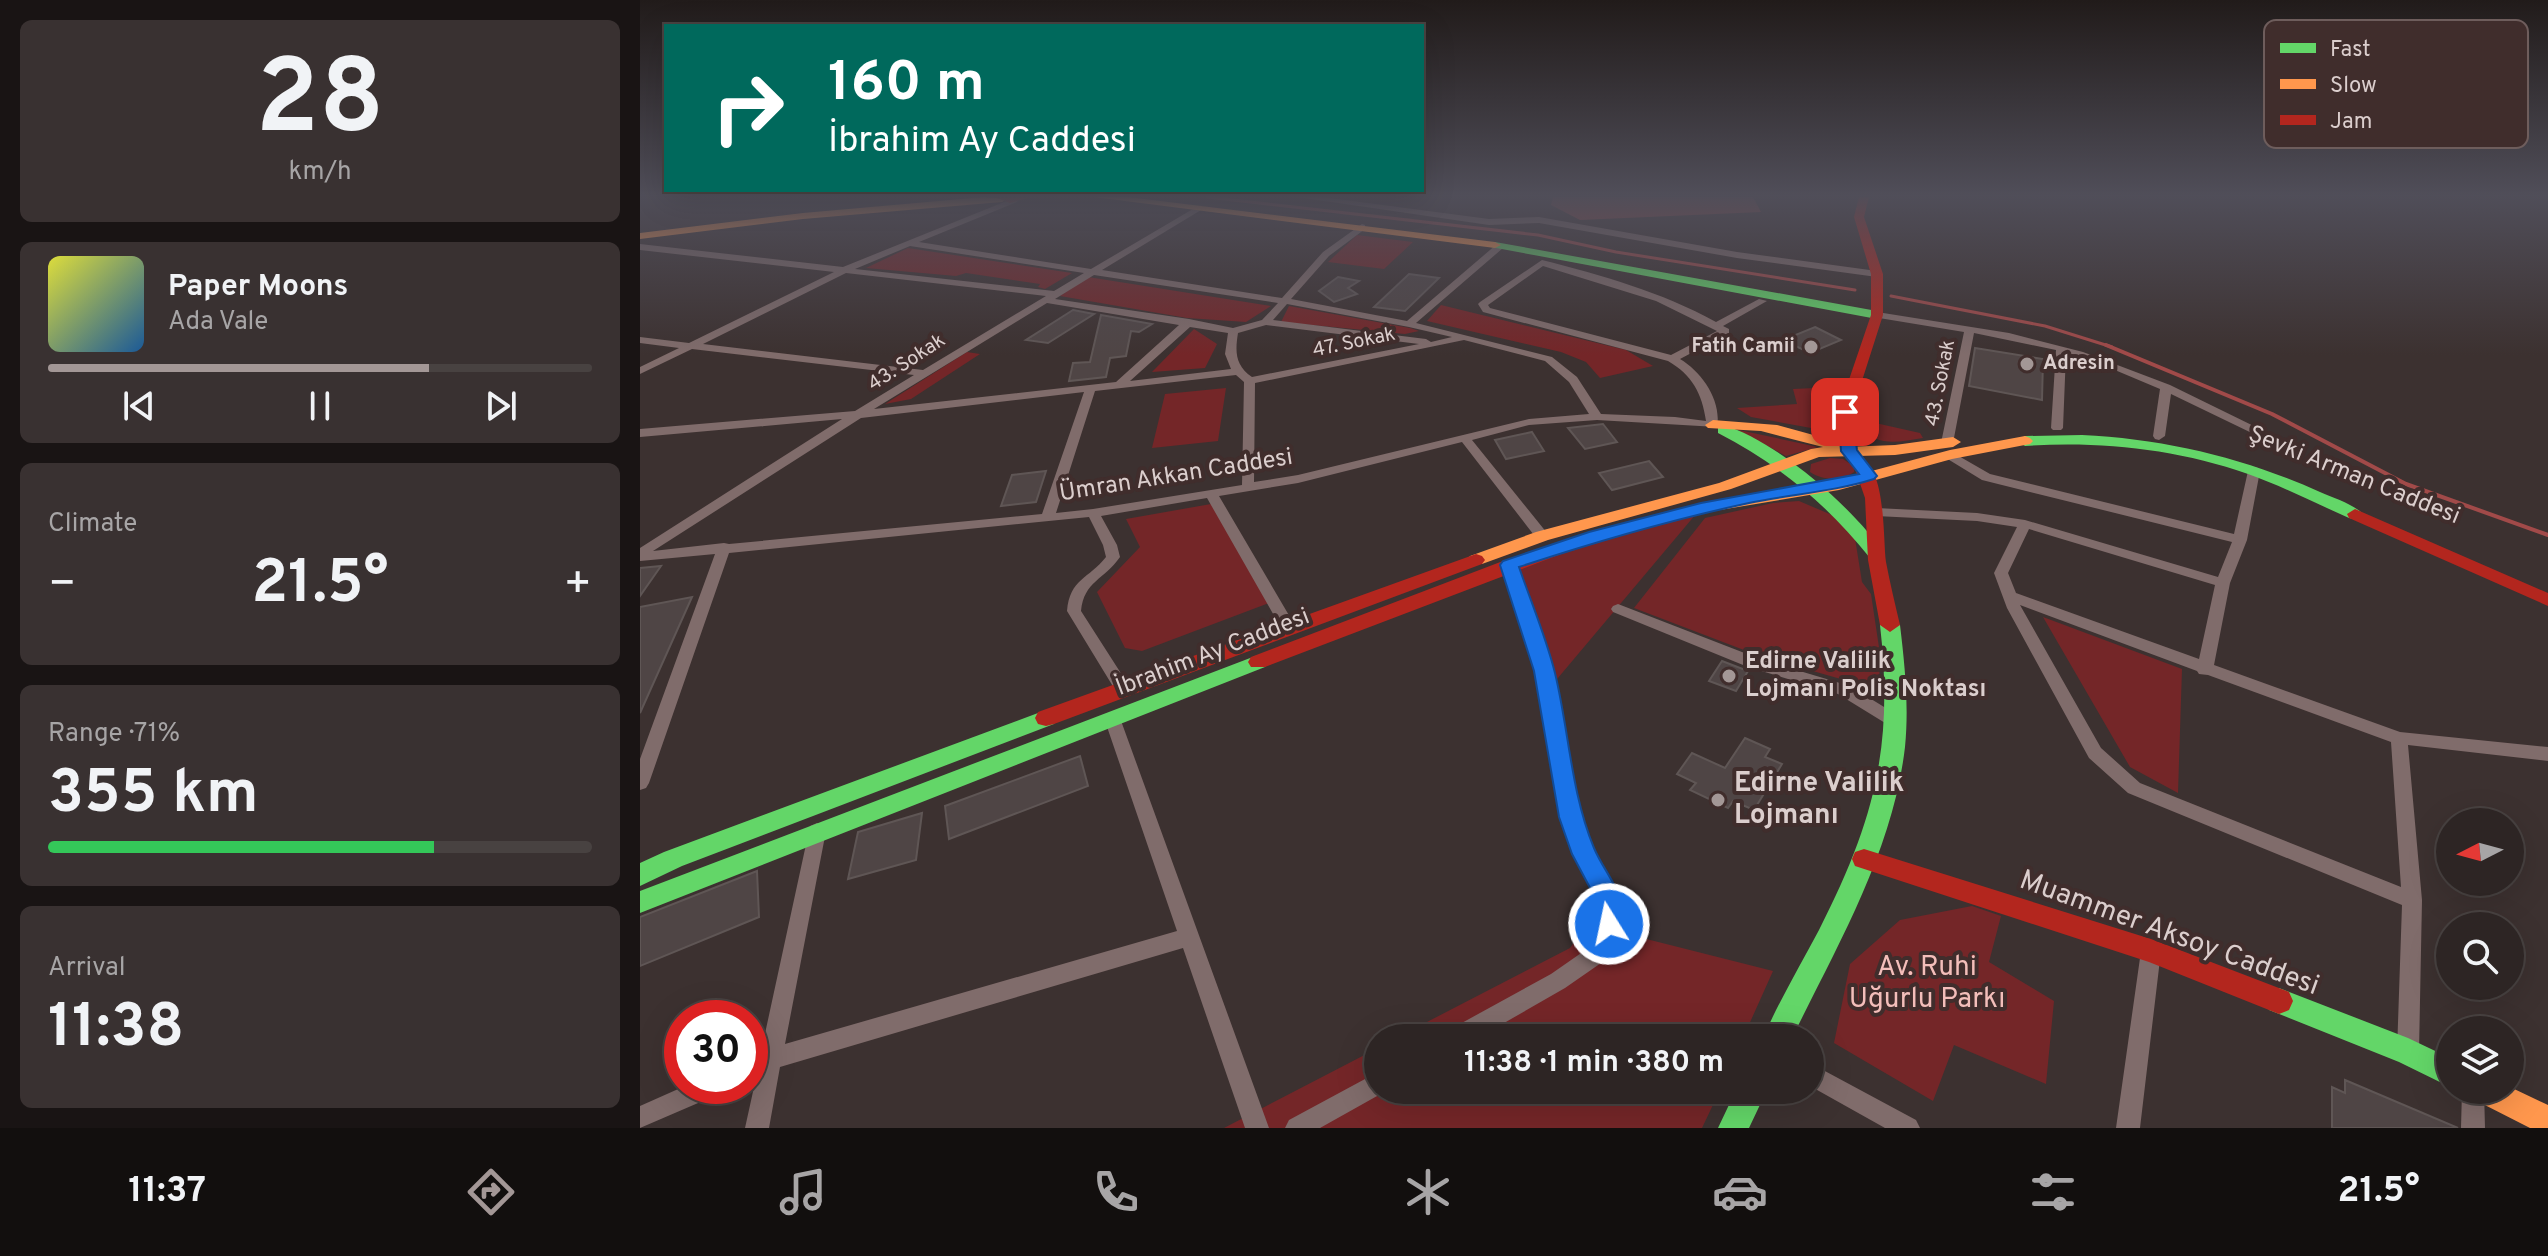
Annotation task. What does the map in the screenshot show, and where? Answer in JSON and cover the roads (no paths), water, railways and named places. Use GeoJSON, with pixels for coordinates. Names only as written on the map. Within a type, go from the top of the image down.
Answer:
{"type":"FeatureCollection","features":[{"type":"Feature","properties":{"kind":"main road"},"geometry":{"type":"LineString","coordinates":[[1520,250],[1877,315]]}},
{"type":"Feature","properties":{"kind":"main road"},"geometry":{"type":"LineString","coordinates":[[1784,1024],[1864,859],[1892,770],[1896,722],[1893,653],[1876,554],[1876,512],[1869,476],[1849,451],[1845,412],[1877,315],[1877,274],[1869,250]]}},
{"type":"Feature","properties":{"kind":"main road"},"geometry":{"type":"LineString","coordinates":[[1713,425],[1734,424],[1781,431],[1849,451]]}},
{"type":"Feature","properties":{"kind":"main road"},"geometry":{"type":"LineString","coordinates":[[1713,425],[1746,439],[1787,465],[1851,521],[1876,554]]}},
{"type":"Feature","properties":{"kind":"main road","name":"Şevki Arman Caddesi"},"geometry":{"type":"LineString","coordinates":[[1849,451],[1948,449],[2025,430],[2057,428],[2103,429],[2159,436],[2228,451],[2310,480],[2548,585]]}},
{"type":"Feature","properties":{"kind":"main road"},"geometry":{"type":"LineString","coordinates":[[1869,476],[1948,449],[2048,439],[2100,439],[2184,451],[2254,471],[2413,538],[2548,600]]}},
{"type":"Feature","properties":{"kind":"main road","name":"İbrahim Ay Caddesi"},"geometry":{"type":"LineString","coordinates":[[640,875],[673,859],[1123,689],[1542,536],[1725,486],[1817,452],[1849,451]]}},
{"type":"Feature","properties":{"kind":"main road","name":"İbrahim Ay Caddesi"},"geometry":{"type":"LineString","coordinates":[[640,902],[1509,565],[1595,536],[1701,508],[1869,476]]}},
{"type":"Feature","properties":{"kind":"main road","name":"Muammer Aksoy Caddesi"},"geometry":{"type":"LineString","coordinates":[[1864,859],[2151,951],[2408,1052],[2436,1066]]}},
{"type":"Feature","properties":{"kind":"main road"},"geometry":{"type":"LineString","coordinates":[[1733,1128],[1745,1104]]}},
{"type":"Feature","properties":{"kind":"main road"},"geometry":{"type":"LineString","coordinates":[[2513,1104],[2548,1121]]}},
{"type":"Feature","properties":{"kind":"street"},"geometry":{"type":"LineString","coordinates":[[665,250],[847,269],[1048,297],[1233,331],[1266,322],[1438,343]]}},
{"type":"Feature","properties":{"kind":"street"},"geometry":{"type":"LineString","coordinates":[[640,371],[891,250]]}},
{"type":"Feature","properties":{"kind":"street"},"geometry":{"type":"LineString","coordinates":[[946,250],[1284,301],[1409,324],[1538,355],[1560,363],[1597,417]]}},
{"type":"Feature","properties":{"kind":"street","name":"43. Sokak"},"geometry":{"type":"LineString","coordinates":[[640,556],[735,491],[1126,250]]}},
{"type":"Feature","properties":{"kind":"street"},"geometry":{"type":"LineString","coordinates":[[1266,322],[1332,250]]}},
{"type":"Feature","properties":{"kind":"street"},"geometry":{"type":"LineString","coordinates":[[1409,324],[1496,250]]}},
{"type":"Feature","properties":{"kind":"street"},"geometry":{"type":"LineString","coordinates":[[1702,250],[1877,274]]}},
{"type":"Feature","properties":{"kind":"street"},"geometry":{"type":"LineString","coordinates":[[1672,359],[1725,331],[1651,297],[1542,263],[1483,304],[1486,310],[1499,314],[1672,359],[1692,370],[1702,384],[1711,405],[1713,425]]}},
{"type":"Feature","properties":{"kind":"street"},"geometry":{"type":"LineString","coordinates":[[1716,326],[1762,301]]}},
{"type":"Feature","properties":{"kind":"street"},"geometry":{"type":"LineString","coordinates":[[1877,315],[2061,349],[2166,387],[2262,433]]}},
{"type":"Feature","properties":{"kind":"street"},"geometry":{"type":"LineString","coordinates":[[1120,384],[1189,322]]}},
{"type":"Feature","properties":{"kind":"street"},"geometry":{"type":"LineString","coordinates":[[1233,331],[1229,360],[1236,372],[1250,381],[1248,488]]}},
{"type":"Feature","properties":{"kind":"street","name":"43. Sokak"},"geometry":{"type":"LineString","coordinates":[[1948,449],[1969,331]]}},
{"type":"Feature","properties":{"kind":"street","name":"47. Sokak"},"geometry":{"type":"LineString","coordinates":[[1250,381],[1464,338]]}},
{"type":"Feature","properties":{"kind":"street"},"geometry":{"type":"LineString","coordinates":[[640,340],[924,373]]}},
{"type":"Feature","properties":{"kind":"street"},"geometry":{"type":"LineString","coordinates":[[2057,428],[2061,349]]}},
{"type":"Feature","properties":{"kind":"street"},"geometry":{"type":"LineString","coordinates":[[640,433],[862,414],[1236,372]]}},
{"type":"Feature","properties":{"kind":"street"},"geometry":{"type":"LineString","coordinates":[[1047,519],[1091,387]]}},
{"type":"Feature","properties":{"kind":"street"},"geometry":{"type":"LineString","coordinates":[[2159,436],[2166,387]]}},
{"type":"Feature","properties":{"kind":"street","name":"Ümran Akkan Caddesi"},"geometry":{"type":"LineString","coordinates":[[640,556],[1093,513],[1248,488],[1386,459],[1529,422],[1597,417],[1713,425]]}},
{"type":"Feature","properties":{"kind":"street"},"geometry":{"type":"LineString","coordinates":[[1464,437],[1542,536]]}},
{"type":"Feature","properties":{"kind":"street"},"geometry":{"type":"LineString","coordinates":[[1948,449],[1986,477],[2240,540]]}},
{"type":"Feature","properties":{"kind":"street"},"geometry":{"type":"LineString","coordinates":[[2205,670],[2223,583],[2240,540],[2254,471]]}},
{"type":"Feature","properties":{"kind":"street"},"geometry":{"type":"LineString","coordinates":[[1212,495],[1289,629]]}},
{"type":"Feature","properties":{"kind":"street"},"geometry":{"type":"LineString","coordinates":[[1876,512],[1977,517],[2025,524],[2223,583]]}},
{"type":"Feature","properties":{"kind":"street"},"geometry":{"type":"LineString","coordinates":[[1093,513],[1113,557],[1105,570],[1081,583],[1074,597],[1074,611],[1123,689]]}},
{"type":"Feature","properties":{"kind":"street"},"geometry":{"type":"LineString","coordinates":[[2025,524],[2001,573],[2009,596],[2095,753],[2134,788],[2412,900]]}},
{"type":"Feature","properties":{"kind":"street"},"geometry":{"type":"LineString","coordinates":[[640,783],[724,547]]}},
{"type":"Feature","properties":{"kind":"street"},"geometry":{"type":"LineString","coordinates":[[1482,1024],[1558,981],[1607,947],[1610,900],[1584,854],[1571,817],[1544,671],[1509,565]]}},
{"type":"Feature","properties":{"kind":"street"},"geometry":{"type":"LineString","coordinates":[[2009,596],[2205,670],[2399,738],[2548,754]]}},
{"type":"Feature","properties":{"kind":"street"},"geometry":{"type":"LineString","coordinates":[[1618,609],[1754,663],[1844,690],[1896,722]]}},
{"type":"Feature","properties":{"kind":"street"},"geometry":{"type":"LineString","coordinates":[[1112,718],[1257,1128]]}},
{"type":"Feature","properties":{"kind":"street"},"geometry":{"type":"LineString","coordinates":[[2399,738],[2412,900],[2408,1052]]}},
{"type":"Feature","properties":{"kind":"street"},"geometry":{"type":"LineString","coordinates":[[768,1028],[817,831]]}},
{"type":"Feature","properties":{"kind":"street"},"geometry":{"type":"LineString","coordinates":[[768,1061],[1189,937]]}},
{"type":"Feature","properties":{"kind":"street"},"geometry":{"type":"LineString","coordinates":[[2128,1128],[2151,951]]}},
{"type":"Feature","properties":{"kind":"street"},"geometry":{"type":"LineString","coordinates":[[1824,1082],[1908,1128]]}},
{"type":"Feature","properties":{"kind":"street"},"geometry":{"type":"LineString","coordinates":[[1297,1128],[1364,1091]]}},
{"type":"Feature","properties":{"kind":"street"},"geometry":{"type":"LineString","coordinates":[[640,1118],[671,1104]]}},
{"type":"Feature","properties":{"kind":"street"},"geometry":{"type":"LineString","coordinates":[[757,1128],[758,1104]]}},
{"type":"Feature","properties":{"kind":"street"},"geometry":{"type":"LineString","coordinates":[[2473,1104],[2473,1128]]}},
{"type":"Feature","properties":{"kind":"waterway"},"geometry":{"type":"LineString","coordinates":[[1605,250],[1855,290]]}},
{"type":"Feature","properties":{"kind":"waterway"},"geometry":{"type":"LineString","coordinates":[[1891,296],[2045,326],[2107,345]]}},
{"type":"Feature","properties":{"kind":"waterway"},"geometry":{"type":"LineString","coordinates":[[2107,345],[2112,347]]}},
{"type":"Feature","properties":{"kind":"waterway"},"geometry":{"type":"LineString","coordinates":[[2107,345],[2272,414],[2406,484],[2548,535]]}},
{"type":"Feature","properties":{"kind":"place","name":"Fatih Camii"},"geometry":{"type":"Point","coordinates":[1811,347]}},
{"type":"Feature","properties":{"kind":"place","name":"Adresin"},"geometry":{"type":"Point","coordinates":[2027,364]}},
{"type":"Feature","properties":{"kind":"place","name":"Edirne Valilik Lojmanı Polis Noktası"},"geometry":{"type":"Point","coordinates":[1729,676]}},
{"type":"Feature","properties":{"kind":"place","name":"Edirne Valilik Lojmanı"},"geometry":{"type":"Point","coordinates":[1718,800]}},
{"type":"Feature","properties":{"kind":"park label","name":"Av. Ruhi Uğurlu Parkı"},"geometry":{"type":"Point","coordinates":[1927,984]}}]}
